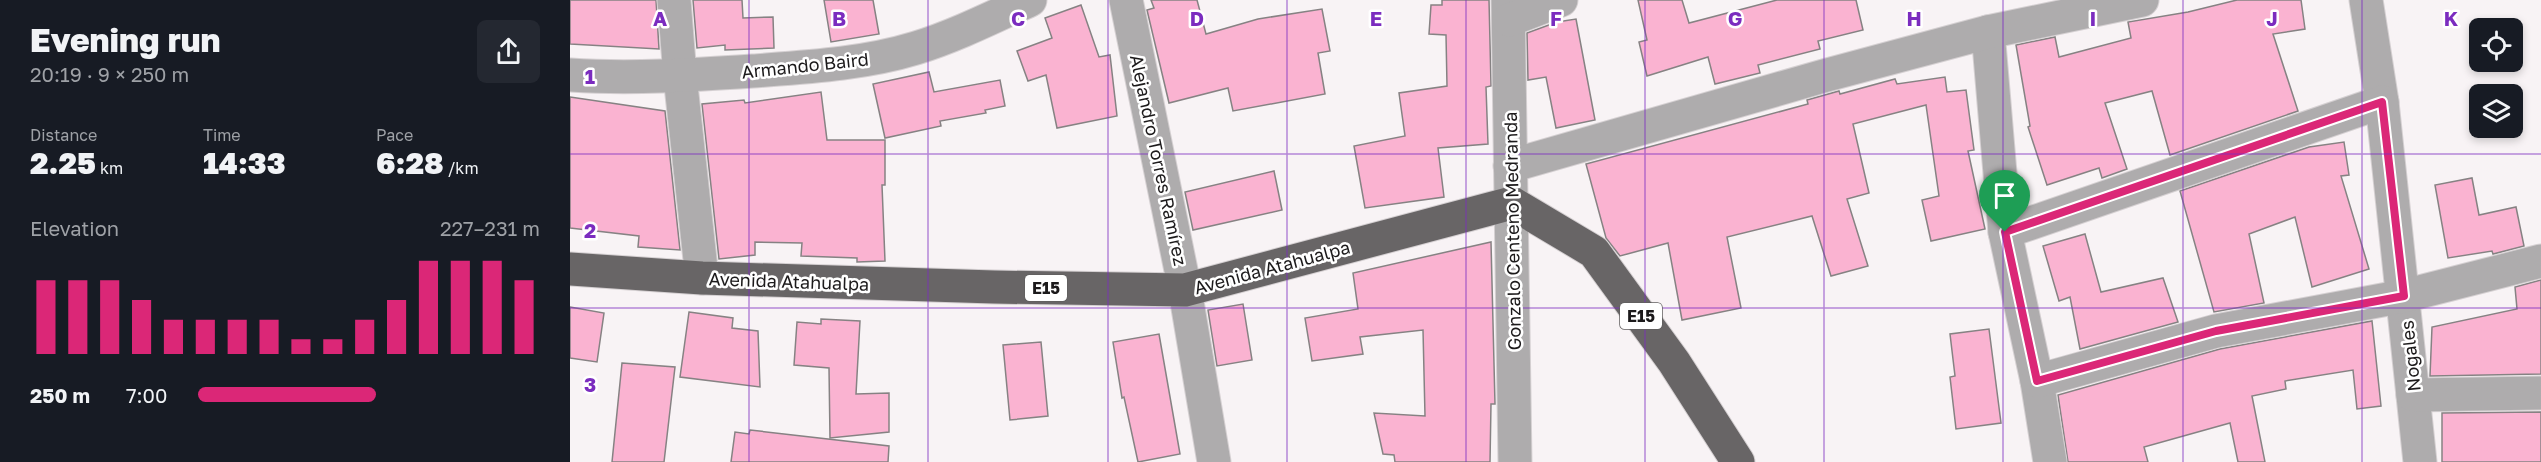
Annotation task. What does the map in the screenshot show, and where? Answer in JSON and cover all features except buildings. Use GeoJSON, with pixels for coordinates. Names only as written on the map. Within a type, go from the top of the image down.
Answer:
{"type":"FeatureCollection","features":[{"type":"Feature","properties":{"kind":"highway","name":"Avenida Atahualpa"},"geometry":{"type":"LineString","coordinates":[[570,269],[702,278],[1185,290],[1512,203]]}},
{"type":"Feature","properties":{"kind":"highway","name":"E15"},"geometry":{"type":"LineString","coordinates":[[1512,203],[1594,252],[1674,362],[1738,462]]}},
{"type":"Feature","properties":{"kind":"street"},"geometry":{"type":"LineString","coordinates":[[674,0],[702,278]]}},
{"type":"Feature","properties":{"kind":"street","name":"Armando Baird"},"geometry":{"type":"LineString","coordinates":[[570,75],[609,78],[680,76],[809,67],[881,57],[917,48],[1030,0]]}},
{"type":"Feature","properties":{"kind":"street","name":"Alejandro Torres Ramírez"},"geometry":{"type":"LineString","coordinates":[[1126,0],[1185,290],[1214,462]]}},
{"type":"Feature","properties":{"kind":"street"},"geometry":{"type":"LineString","coordinates":[[1508,10],[1562,0]]}},
{"type":"Feature","properties":{"kind":"street"},"geometry":{"type":"LineString","coordinates":[[1510,166],[1827,75],[1988,32],[2142,0]]}},
{"type":"Feature","properties":{"kind":"street","name":"Nogales"},"geometry":{"type":"LineString","coordinates":[[2366,0],[2382,102],[2420,462]]}},
{"type":"Feature","properties":{"kind":"street","name":"Gonzalo Centeno Medranda"},"geometry":{"type":"LineString","coordinates":[[1508,10],[1515,462]]}},
{"type":"Feature","properties":{"kind":"street"},"geometry":{"type":"LineString","coordinates":[[1988,32],[2005,232],[2037,381],[2050,462]]}},
{"type":"Feature","properties":{"kind":"street"},"geometry":{"type":"LineString","coordinates":[[2005,232],[2382,102]]}},
{"type":"Feature","properties":{"kind":"street"},"geometry":{"type":"LineString","coordinates":[[2037,381],[2216,331],[2404,296],[2541,261]]}},
{"type":"Feature","properties":{"kind":"street"},"geometry":{"type":"LineString","coordinates":[[2414,395],[2541,393]]}},
{"type":"Feature","properties":{"kind":"route"},"geometry":{"type":"LineString","coordinates":[[2382,102],[2404,296],[2216,331],[2037,381],[2005,232],[2382,102]]}}]}
